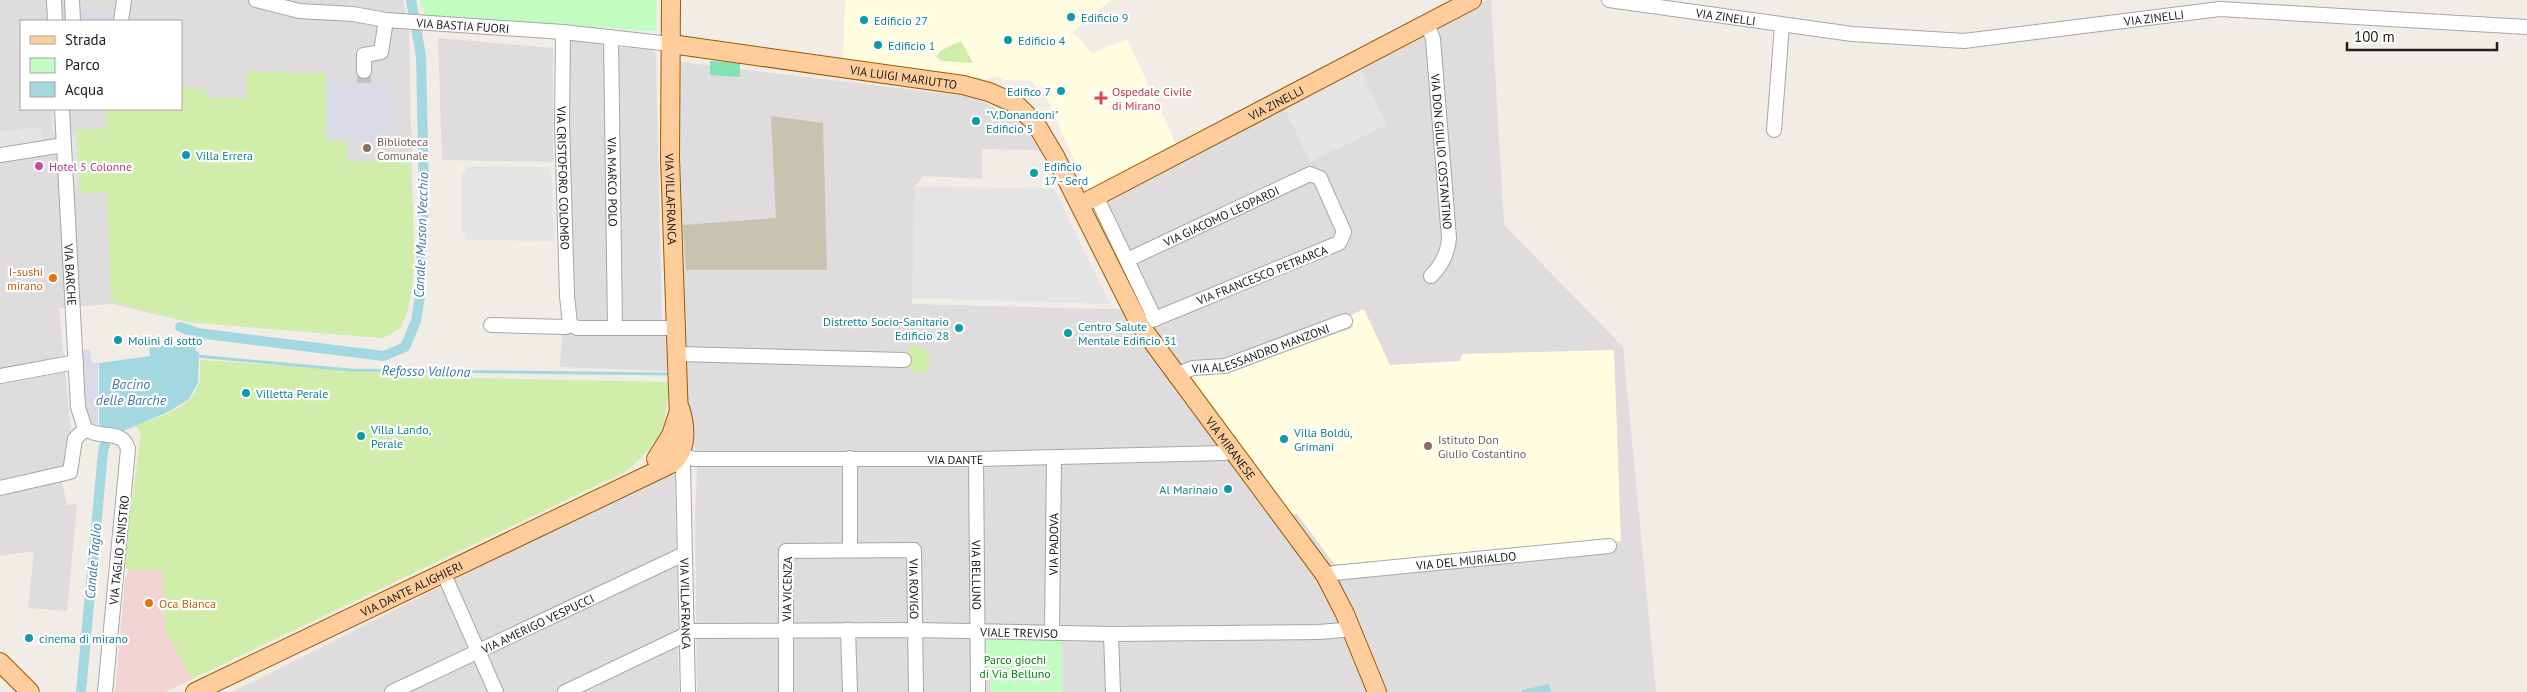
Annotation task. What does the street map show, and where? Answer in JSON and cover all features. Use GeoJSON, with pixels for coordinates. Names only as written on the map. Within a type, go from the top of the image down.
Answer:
{"type":"FeatureCollection","features":[{"type":"Feature","properties":{"kind":"main road","name":"VIA VILLAFRANCA"},"geometry":{"type":"LineString","coordinates":[[671,0],[670,158],[680,408],[687,457]]}},
{"type":"Feature","properties":{"kind":"main road","name":"VIA ZINELLI"},"geometry":{"type":"LineString","coordinates":[[1080,204],[1472,0]]}},
{"type":"Feature","properties":{"kind":"main road","name":"VIA LUIGI MARIUTTO"},"geometry":{"type":"LineString","coordinates":[[671,44],[963,85],[1001,96],[1016,104],[1036,124],[1080,204]]}},
{"type":"Feature","properties":{"kind":"main road","name":"VIA MIRANESE"},"geometry":{"type":"LineString","coordinates":[[1080,204],[1148,322],[1175,375],[1325,575],[1351,627],[1377,692]]}},
{"type":"Feature","properties":{"kind":"main road","name":"VIA VILLAFRANCA"},"geometry":{"type":"LineString","coordinates":[[656,459],[671,435],[680,408]]}},
{"type":"Feature","properties":{"kind":"main road"},"geometry":{"type":"LineString","coordinates":[[656,459],[673,454],[687,457]]}},
{"type":"Feature","properties":{"kind":"main road","name":"VIA DANTE ALIGHIERI"},"geometry":{"type":"LineString","coordinates":[[195,692],[627,483],[687,457]]}},
{"type":"Feature","properties":{"kind":"main road","name":"VIA DANTE ALIGHIERI"},"geometry":{"type":"LineString","coordinates":[[627,483],[656,459]]}},
{"type":"Feature","properties":{"kind":"main road"},"geometry":{"type":"LineString","coordinates":[[0,662],[30,692]]}},
{"type":"Feature","properties":{"kind":"main road"},"geometry":{"type":"LineString","coordinates":[[0,668],[20,692]]}},
{"type":"Feature","properties":{"kind":"street"},"geometry":{"type":"LineString","coordinates":[[54,0],[55,20]]}},
{"type":"Feature","properties":{"kind":"street"},"geometry":{"type":"LineString","coordinates":[[72,0],[73,20]]}},
{"type":"Feature","properties":{"kind":"street","name":"VIA BASTIA FUORI"},"geometry":{"type":"LineString","coordinates":[[256,0],[299,11],[353,14],[386,20],[611,36],[671,44]]}},
{"type":"Feature","properties":{"kind":"street","name":"VIA ZINELLI"},"geometry":{"type":"LineString","coordinates":[[1609,0],[1852,34],[1964,41],[2220,9],[2527,27]]}},
{"type":"Feature","properties":{"kind":"street"},"geometry":{"type":"LineString","coordinates":[[364,71],[364,55],[380,52],[386,20]]}},
{"type":"Feature","properties":{"kind":"street","name":"VIA DON GIULIO COSTANTINO"},"geometry":{"type":"LineString","coordinates":[[1427,23],[1433,38],[1450,238],[1440,267],[1431,276]]}},
{"type":"Feature","properties":{"kind":"street"},"geometry":{"type":"LineString","coordinates":[[1774,130],[1782,25]]}},
{"type":"Feature","properties":{"kind":"street","name":"VIA CRISTOFORO COLOMBO"},"geometry":{"type":"LineString","coordinates":[[563,32],[562,122],[567,296],[570,324]]}},
{"type":"Feature","properties":{"kind":"street","name":"VIA MARCO POLO"},"geometry":{"type":"LineString","coordinates":[[611,36],[615,328]]}},
{"type":"Feature","properties":{"kind":"street","name":"VIA BARCHE"},"geometry":{"type":"LineString","coordinates":[[62,110],[78,407],[90,432]]}},
{"type":"Feature","properties":{"kind":"street"},"geometry":{"type":"LineString","coordinates":[[0,155],[64,145]]}},
{"type":"Feature","properties":{"kind":"street","name":"VIA GIACOMO LEOPARDI"},"geometry":{"type":"LineString","coordinates":[[1127,260],[1310,174],[1315,174]]}},
{"type":"Feature","properties":{"kind":"street","name":"VIA FRANCESCO PETRARCA"},"geometry":{"type":"LineString","coordinates":[[1148,322],[1339,243],[1344,232],[1320,178],[1315,174]]}},
{"type":"Feature","properties":{"kind":"street","name":"VIA MIRANESE"},"geometry":{"type":"LineString","coordinates":[[1096,196],[1127,260],[1148,322]]}},
{"type":"Feature","properties":{"kind":"street","name":"VIA ALESSANDRO MANZONI"},"geometry":{"type":"LineString","coordinates":[[1175,375],[1193,368],[1225,366],[1345,321]]}},
{"type":"Feature","properties":{"kind":"street"},"geometry":{"type":"LineString","coordinates":[[490,325],[566,327],[570,324],[577,328],[676,328]]}},
{"type":"Feature","properties":{"kind":"street"},"geometry":{"type":"LineString","coordinates":[[677,354],[904,360]]}},
{"type":"Feature","properties":{"kind":"street"},"geometry":{"type":"LineString","coordinates":[[0,376],[76,362]]}},
{"type":"Feature","properties":{"kind":"street"},"geometry":{"type":"LineString","coordinates":[[0,488],[70,472],[75,439],[90,432]]}},
{"type":"Feature","properties":{"kind":"street","name":"VIA TAGLIO SINISTRO"},"geometry":{"type":"LineString","coordinates":[[90,432],[121,437],[126,441],[128,449],[126,488],[105,692]]}},
{"type":"Feature","properties":{"kind":"street","name":"VIA DANTE"},"geometry":{"type":"LineString","coordinates":[[687,457],[1054,458],[1224,453],[1231,448]]}},
{"type":"Feature","properties":{"kind":"street","name":"VIA VILLAFRANCA"},"geometry":{"type":"LineString","coordinates":[[687,457],[683,466],[688,692]]}},
{"type":"Feature","properties":{"kind":"street"},"geometry":{"type":"LineString","coordinates":[[850,458],[850,550]]}},
{"type":"Feature","properties":{"kind":"street","name":"VIA PADOVA"},"geometry":{"type":"LineString","coordinates":[[1052,632],[1054,458]]}},
{"type":"Feature","properties":{"kind":"street","name":"VIA BELLUNO"},"geometry":{"type":"LineString","coordinates":[[976,459],[979,631],[978,692]]}},
{"type":"Feature","properties":{"kind":"street","name":"VIA DEL MURIALDO"},"geometry":{"type":"LineString","coordinates":[[1325,575],[1609,546]]}},
{"type":"Feature","properties":{"kind":"street","name":"VIA VICENZA"},"geometry":{"type":"LineString","coordinates":[[786,692],[786,551],[850,550]]}},
{"type":"Feature","properties":{"kind":"street","name":"VIA ROVIGO"},"geometry":{"type":"LineString","coordinates":[[850,550],[914,550],[916,692]]}},
{"type":"Feature","properties":{"kind":"street","name":"VIA AMERIGO VESPUCCI"},"geometry":{"type":"LineString","coordinates":[[392,692],[684,554]]}},
{"type":"Feature","properties":{"kind":"street"},"geometry":{"type":"LineString","coordinates":[[443,572],[496,692]]}},
{"type":"Feature","properties":{"kind":"street","name":"VIALE TREVISO"},"geometry":{"type":"LineString","coordinates":[[687,632],[915,630],[1111,634],[1320,632],[1343,630],[1351,627]]}},
{"type":"Feature","properties":{"kind":"street"},"geometry":{"type":"LineString","coordinates":[[848,630],[850,692]]}},
{"type":"Feature","properties":{"kind":"street"},"geometry":{"type":"LineString","coordinates":[[565,692],[687,632]]}},
{"type":"Feature","properties":{"kind":"street"},"geometry":{"type":"LineString","coordinates":[[1111,634],[1113,692]]}},
{"type":"Feature","properties":{"kind":"shaded area"},"geometry":{"type":"Polygon","coordinates":[[[0,0],[403,0],[409,30],[414,269],[410,297],[401,327],[383,338],[188,322],[112,304],[59,308],[72,441],[69,470],[0,485],[0,0]]]}},
{"type":"Feature","properties":{"kind":"shaded area","name":"Ospedale Civile di Mirano"},"geometry":{"type":"Polygon","coordinates":[[[845,0],[1111,0],[1073,32],[1092,53],[1127,39],[1177,146],[1088,192],[1042,87],[1037,89],[1032,81],[1004,80],[995,76],[986,79],[843,58],[845,0]]]}},
{"type":"Feature","properties":{"kind":"shaded area"},"geometry":{"type":"Polygon","coordinates":[[[1487,0],[1491,0],[1504,225],[1623,347],[1656,692],[697,692],[695,514],[697,469],[695,448],[689,435],[677,179],[680,62],[973,97],[1020,121],[1039,150],[982,149],[982,179],[924,176],[915,186],[912,304],[1147,310],[1102,202],[1487,0]]]}},
{"type":"Feature","properties":{"kind":"shaded area"},"geometry":{"type":"Polygon","coordinates":[[[76,12],[124,14],[123,20],[71,20],[76,12]]]}},
{"type":"Feature","properties":{"kind":"shaded area"},"geometry":{"type":"Polygon","coordinates":[[[438,38],[553,48],[553,162],[442,160],[438,38]]]}},
{"type":"Feature","properties":{"kind":"shaded area"},"geometry":{"type":"Polygon","coordinates":[[[568,40],[606,44],[612,320],[576,320],[568,164],[568,40]]]}},
{"type":"Feature","properties":{"kind":"shaded area"},"geometry":{"type":"Polygon","coordinates":[[[615,47],[652,50],[656,56],[662,322],[620,323],[615,47]]]}},
{"type":"Feature","properties":{"kind":"shaded area"},"geometry":{"type":"Polygon","coordinates":[[[1361,70],[1387,125],[1310,162],[1284,108],[1361,70]]]}},
{"type":"Feature","properties":{"kind":"shaded area"},"geometry":{"type":"Polygon","coordinates":[[[326,83],[389,83],[389,110],[398,110],[398,118],[391,118],[391,141],[327,140],[326,83]]]}},
{"type":"Feature","properties":{"kind":"shaded area"},"geometry":{"type":"Polygon","coordinates":[[[50,110],[57,110],[58,128],[52,134],[50,110]]]}},
{"type":"Feature","properties":{"kind":"shaded area"},"geometry":{"type":"Polygon","coordinates":[[[771,116],[823,123],[827,270],[686,270],[683,225],[776,218],[771,116]]]}},
{"type":"Feature","properties":{"kind":"shaded area"},"geometry":{"type":"Polygon","coordinates":[[[42,127],[43,143],[0,150],[0,131],[42,127]]]}},
{"type":"Feature","properties":{"kind":"shaded area"},"geometry":{"type":"Polygon","coordinates":[[[76,133],[79,183],[71,184],[69,137],[76,133]]]}},
{"type":"Feature","properties":{"kind":"shaded area"},"geometry":{"type":"Polygon","coordinates":[[[466,166],[551,167],[554,241],[465,240],[465,233],[461,233],[462,173],[465,173],[466,166]]]}},
{"type":"Feature","properties":{"kind":"shaded area"},"geometry":{"type":"Polygon","coordinates":[[[915,186],[1054,189],[1110,304],[912,298],[915,186]]]}},
{"type":"Feature","properties":{"kind":"shaded area","name":"Istituto Don Giulio Costantino"},"geometry":{"type":"Polygon","coordinates":[[[1364,309],[1390,365],[1460,361],[1462,354],[1614,350],[1621,541],[1335,565],[1297,514],[1290,514],[1188,375],[1228,369],[1350,329],[1353,327],[1349,316],[1364,309]]]}},
{"type":"Feature","properties":{"kind":"shaded area"},"geometry":{"type":"Polygon","coordinates":[[[562,334],[667,334],[667,371],[560,367],[562,334]]]}},
{"type":"Feature","properties":{"kind":"shaded area"},"geometry":{"type":"Polygon","coordinates":[[[90,349],[92,363],[98,362],[98,428],[91,423],[88,416],[82,378],[80,350],[90,349]]]}},
{"type":"Feature","properties":{"kind":"shaded area"},"geometry":{"type":"Polygon","coordinates":[[[668,472],[675,476],[679,692],[232,692],[668,472]]]}},
{"type":"Feature","properties":{"kind":"shaded area"},"geometry":{"type":"Polygon","coordinates":[[[61,478],[67,505],[77,504],[67,611],[28,608],[34,551],[0,556],[0,491],[61,478]]]}},
{"type":"Feature","properties":{"kind":"shaded area"},"geometry":{"type":"Polygon","coordinates":[[[129,570],[163,570],[165,631],[192,679],[165,692],[115,692],[125,580],[129,570]]]}},
{"type":"Feature","properties":{"kind":"green space"},"geometry":{"type":"Polygon","coordinates":[[[420,0],[657,0],[656,31],[425,16],[420,0]]]}},
{"type":"Feature","properties":{"kind":"green space"},"geometry":{"type":"Polygon","coordinates":[[[961,41],[973,63],[942,61],[936,57],[940,51],[961,41]]]}},
{"type":"Feature","properties":{"kind":"green space"},"geometry":{"type":"Polygon","coordinates":[[[710,61],[740,63],[740,77],[710,75],[710,61]]]}},
{"type":"Feature","properties":{"kind":"green space"},"geometry":{"type":"Polygon","coordinates":[[[247,71],[326,74],[327,140],[347,141],[347,161],[410,161],[414,267],[408,308],[402,325],[396,331],[383,338],[188,322],[111,301],[107,192],[80,194],[76,130],[107,128],[105,110],[182,110],[182,87],[206,89],[207,98],[246,99],[247,71]]]}},
{"type":"Feature","properties":{"kind":"green space"},"geometry":{"type":"Polygon","coordinates":[[[911,345],[920,346],[928,353],[930,372],[915,372],[906,367],[907,355],[911,345]]]}},
{"type":"Feature","properties":{"kind":"green space"},"geometry":{"type":"Polygon","coordinates":[[[200,360],[473,378],[669,382],[666,412],[660,432],[649,450],[627,471],[192,679],[165,631],[163,570],[129,570],[123,566],[141,434],[136,425],[173,411],[189,400],[199,383],[200,360]]]}},
{"type":"Feature","properties":{"kind":"green space","name":"Parco giochi di Via Belluno"},"geometry":{"type":"Polygon","coordinates":[[[985,638],[1062,641],[1063,692],[990,692],[991,677],[986,676],[985,638]]]}},
{"type":"Feature","properties":{"kind":"water","name":"Bacino delle Barche"},"geometry":{"type":"Polygon","coordinates":[[[177,344],[199,352],[198,383],[189,399],[170,411],[121,432],[99,429],[99,363],[150,356],[149,346],[177,344]]]}},
{"type":"Feature","properties":{"kind":"water"},"geometry":{"type":"Polygon","coordinates":[[[1549,684],[1551,692],[1522,692],[1522,690],[1549,684]]]}},
{"type":"Feature","properties":{"kind":"waterway","name":"Canale Muson Vecchio"},"geometry":{"type":"LineString","coordinates":[[180,327],[198,333],[384,356],[405,347],[416,321],[420,297],[424,194],[421,56],[411,0]]}},
{"type":"Feature","properties":{"kind":"waterway"},"geometry":{"type":"LineString","coordinates":[[182,358],[190,349],[198,333]]}},
{"type":"Feature","properties":{"kind":"waterway","name":"Refosso Vallona"},"geometry":{"type":"LineString","coordinates":[[196,356],[351,370],[667,374]]}},
{"type":"Feature","properties":{"kind":"waterway","name":"Canale Taglio"},"geometry":{"type":"LineString","coordinates":[[81,692],[103,452],[109,430]]}},
{"type":"Feature","properties":{"kind":"tunnel"},"geometry":{"type":"LineString","coordinates":[[364,71],[364,83]]}},
{"type":"Feature","properties":{"kind":"place","name":"Edificio 9"},"geometry":{"type":"Point","coordinates":[1071,17]}},
{"type":"Feature","properties":{"kind":"place","name":"Edificio 27"},"geometry":{"type":"Point","coordinates":[864,20]}},
{"type":"Feature","properties":{"kind":"place","name":"Edificio 4"},"geometry":{"type":"Point","coordinates":[1008,40]}},
{"type":"Feature","properties":{"kind":"place","name":"Edificio 1"},"geometry":{"type":"Point","coordinates":[878,45]}},
{"type":"Feature","properties":{"kind":"place","name":"Edifico 7"},"geometry":{"type":"Point","coordinates":[1061,91]}},
{"type":"Feature","properties":{"kind":"place","name":"Ospedale Civile di Mirano"},"geometry":{"type":"Point","coordinates":[1101,98]}},
{"type":"Feature","properties":{"kind":"place","name":"\"V.Donandoni\" Edificio 5"},"geometry":{"type":"Point","coordinates":[976,121]}},
{"type":"Feature","properties":{"kind":"place","name":"Biblioteca Comunale"},"geometry":{"type":"Point","coordinates":[367,148]}},
{"type":"Feature","properties":{"kind":"place","name":"Villa Errera"},"geometry":{"type":"Point","coordinates":[186,155]}},
{"type":"Feature","properties":{"kind":"place","name":"Hotel 5 Colonne"},"geometry":{"type":"Point","coordinates":[39,166]}},
{"type":"Feature","properties":{"kind":"place","name":"Edificio 17 - Serd"},"geometry":{"type":"Point","coordinates":[1034,173]}},
{"type":"Feature","properties":{"kind":"place","name":"I-sushi mirano"},"geometry":{"type":"Point","coordinates":[53,278]}},
{"type":"Feature","properties":{"kind":"place","name":"Distretto Socio-Sanitario Edificio 28"},"geometry":{"type":"Point","coordinates":[959,328]}},
{"type":"Feature","properties":{"kind":"place","name":"Centro Salute Mentale Edificio 31"},"geometry":{"type":"Point","coordinates":[1068,333]}},
{"type":"Feature","properties":{"kind":"place","name":"Molini di sotto"},"geometry":{"type":"Point","coordinates":[118,340]}},
{"type":"Feature","properties":{"kind":"place","name":"Villetta Perale"},"geometry":{"type":"Point","coordinates":[246,393]}},
{"type":"Feature","properties":{"kind":"place","name":"Villa Lando, Perale"},"geometry":{"type":"Point","coordinates":[361,436]}},
{"type":"Feature","properties":{"kind":"place","name":"Villa Boldù, Grimani"},"geometry":{"type":"Point","coordinates":[1284,439]}},
{"type":"Feature","properties":{"kind":"place","name":"Istituto Don Giulio Costantino"},"geometry":{"type":"Point","coordinates":[1428,446]}},
{"type":"Feature","properties":{"kind":"place","name":"Al Marinaio"},"geometry":{"type":"Point","coordinates":[1228,489]}},
{"type":"Feature","properties":{"kind":"place","name":"Oca Bianca"},"geometry":{"type":"Point","coordinates":[149,603]}},
{"type":"Feature","properties":{"kind":"place","name":"cinema di mirano"},"geometry":{"type":"Point","coordinates":[29,638]}}]}
